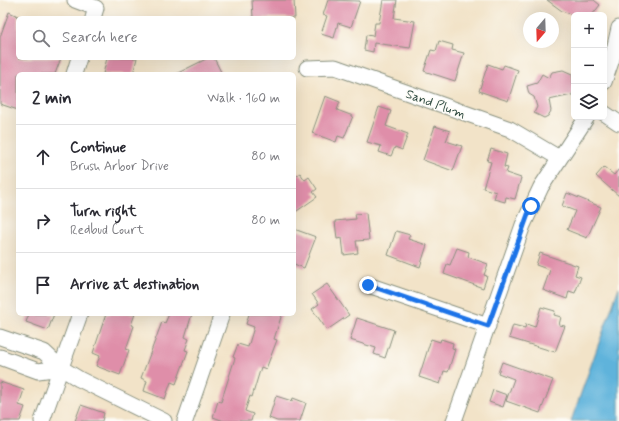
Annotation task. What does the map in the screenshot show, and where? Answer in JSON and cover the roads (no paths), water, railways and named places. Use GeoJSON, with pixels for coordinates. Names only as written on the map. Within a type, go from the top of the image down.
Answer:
{"type":"FeatureCollection","features":[{"type":"Feature","properties":{"kind":"street"},"geometry":{"type":"LineString","coordinates":[[75,0],[96,8],[94,16]]}},
{"type":"Feature","properties":{"kind":"street"},"geometry":{"type":"LineString","coordinates":[[607,73],[619,28]]}},
{"type":"Feature","properties":{"kind":"street"},"geometry":{"type":"LineString","coordinates":[[75,72],[79,60]]}},
{"type":"Feature","properties":{"kind":"street","name":"Sand Plum"},"geometry":{"type":"LineString","coordinates":[[307,68],[335,67],[510,129],[559,158]]}},
{"type":"Feature","properties":{"kind":"street"},"geometry":{"type":"LineString","coordinates":[[607,115],[619,123]]}},
{"type":"Feature","properties":{"kind":"street"},"geometry":{"type":"LineString","coordinates":[[454,421],[523,225],[538,194],[559,158],[585,120]]}},
{"type":"Feature","properties":{"kind":"street"},"geometry":{"type":"LineString","coordinates":[[368,285],[488,326]]}},
{"type":"Feature","properties":{"kind":"street"},"geometry":{"type":"LineString","coordinates":[[42,421],[79,316]]}},
{"type":"Feature","properties":{"kind":"street"},"geometry":{"type":"LineString","coordinates":[[185,421],[221,316]]}},
{"type":"Feature","properties":{"kind":"street"},"geometry":{"type":"LineString","coordinates":[[0,337],[44,352],[61,368],[164,421]]}},
{"type":"Feature","properties":{"kind":"street"},"geometry":{"type":"LineString","coordinates":[[0,357],[38,371],[61,368]]}},
{"type":"Feature","properties":{"kind":"water"},"geometry":{"type":"Polygon","coordinates":[[[619,287],[619,421],[571,421],[614,301],[619,287]]]}}]}
